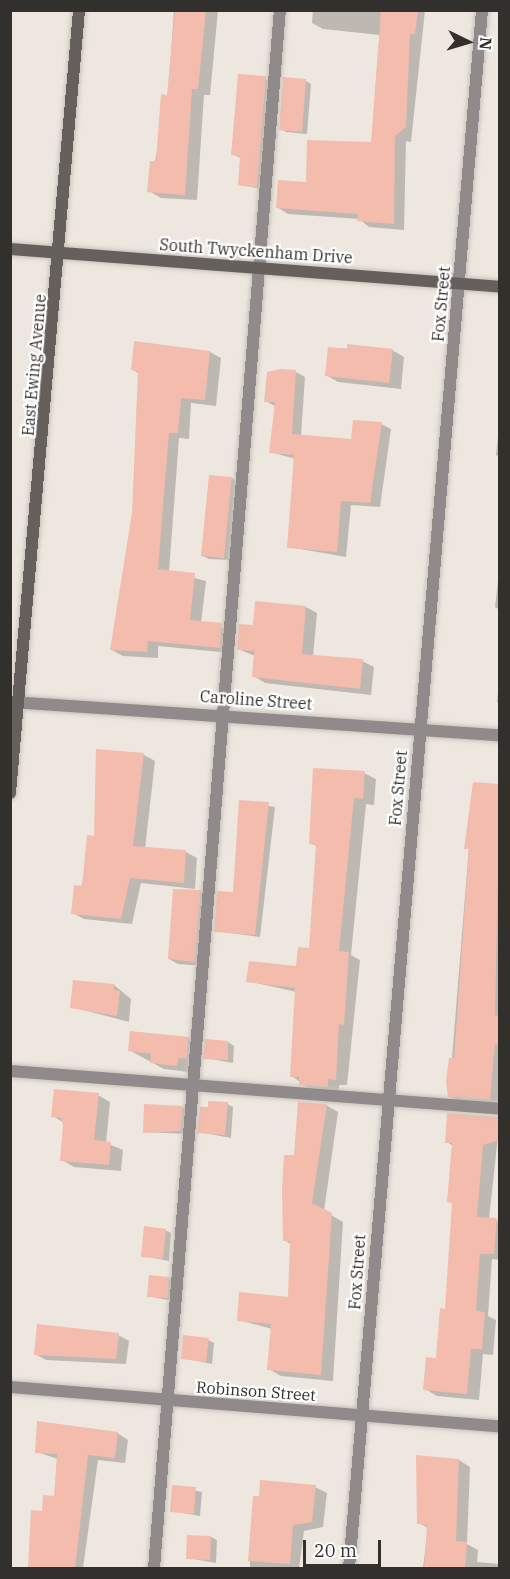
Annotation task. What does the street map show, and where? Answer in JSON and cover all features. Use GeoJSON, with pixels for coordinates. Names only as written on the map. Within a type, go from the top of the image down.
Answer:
{"type":"FeatureCollection","features":[{"type":"Feature","properties":{"kind":"street","name":"East Ewing Avenue"},"geometry":{"type":"LineString","coordinates":[[10,793],[14,702],[61,253],[80,10]]}},
{"type":"Feature","properties":{"kind":"street"},"geometry":{"type":"LineString","coordinates":[[154,1569],[165,1401],[194,1085],[280,10]]}},
{"type":"Feature","properties":{"kind":"street","name":"Fox Street"},"geometry":{"type":"LineString","coordinates":[[349,1569],[482,10]]}},
{"type":"Feature","properties":{"kind":"street","name":"South Twyckenham Drive"},"geometry":{"type":"LineString","coordinates":[[10,249],[500,287]]}},
{"type":"Feature","properties":{"kind":"street","name":"Caroline Street"},"geometry":{"type":"LineString","coordinates":[[14,702],[224,713],[500,735]]}},
{"type":"Feature","properties":{"kind":"street"},"geometry":{"type":"LineString","coordinates":[[10,1071],[500,1109]]}},
{"type":"Feature","properties":{"kind":"street","name":"Robinson Street"},"geometry":{"type":"LineString","coordinates":[[10,1388],[500,1426]]}},
{"type":"Feature","properties":{"kind":"building"},"geometry":{"type":"Polygon","coordinates":[[[175,10],[206,10],[198,89],[192,89],[185,195],[147,192],[150,161],[156,161],[161,94],[167,95],[175,10]]]}},
{"type":"Feature","properties":{"kind":"building"},"geometry":{"type":"Polygon","coordinates":[[[381,10],[418,10],[415,34],[410,34],[406,127],[395,136],[394,224],[357,221],[358,214],[276,208],[278,180],[306,182],[307,140],[371,142],[381,10]]]}},
{"type":"Feature","properties":{"kind":"building"},"geometry":{"type":"Polygon","coordinates":[[[238,74],[266,76],[257,187],[238,185],[240,156],[231,155],[238,74]]]}},
{"type":"Feature","properties":{"kind":"building"},"geometry":{"type":"Polygon","coordinates":[[[283,77],[306,79],[302,132],[279,130],[283,77]]]}},
{"type":"Feature","properties":{"kind":"building"},"geometry":{"type":"Polygon","coordinates":[[[134,341],[210,351],[205,400],[181,398],[178,433],[169,433],[158,569],[195,573],[190,620],[222,623],[220,648],[148,641],[147,652],[110,650],[132,513],[138,371],[131,370],[134,341]]]}},
{"type":"Feature","properties":{"kind":"building"},"geometry":{"type":"Polygon","coordinates":[[[347,344],[393,349],[389,383],[325,376],[328,347],[347,349],[347,344]]]}},
{"type":"Feature","properties":{"kind":"building"},"geometry":{"type":"Polygon","coordinates":[[[280,369],[296,370],[292,434],[351,439],[353,420],[382,422],[370,503],[341,501],[337,552],[287,548],[294,455],[269,453],[275,402],[264,402],[267,372],[280,369]]]}},
{"type":"Feature","properties":{"kind":"building"},"geometry":{"type":"Polygon","coordinates":[[[209,475],[232,477],[224,558],[201,556],[209,475]]]}},
{"type":"Feature","properties":{"kind":"building"},"geometry":{"type":"Polygon","coordinates":[[[255,601],[306,606],[302,654],[363,659],[360,689],[252,677],[254,651],[237,650],[239,624],[253,625],[255,601]]]}},
{"type":"Feature","properties":{"kind":"building"},"geometry":{"type":"Polygon","coordinates":[[[96,749],[144,753],[133,846],[186,850],[184,883],[130,878],[121,919],[71,914],[74,885],[82,886],[87,835],[94,836],[96,749]]]}},
{"type":"Feature","properties":{"kind":"building"},"geometry":{"type":"Polygon","coordinates":[[[313,768],[365,771],[363,799],[354,798],[339,951],[349,952],[344,1025],[339,1024],[336,1080],[328,1079],[328,1087],[299,1085],[299,1077],[290,1077],[295,988],[246,982],[249,961],[296,966],[298,947],[309,948],[316,845],[309,844],[313,768]]]}},
{"type":"Feature","properties":{"kind":"building"},"geometry":{"type":"Polygon","coordinates":[[[473,782],[500,784],[495,1015],[500,1016],[500,1045],[495,1044],[490,1100],[448,1097],[446,1082],[449,1058],[454,1058],[469,849],[464,849],[473,782]]]}},
{"type":"Feature","properties":{"kind":"building"},"geometry":{"type":"Polygon","coordinates":[[[239,800],[269,802],[255,935],[214,932],[217,891],[233,892],[239,800]]]}},
{"type":"Feature","properties":{"kind":"building"},"geometry":{"type":"Polygon","coordinates":[[[173,889],[201,890],[195,962],[168,959],[173,889]]]}},
{"type":"Feature","properties":{"kind":"building"},"geometry":{"type":"Polygon","coordinates":[[[73,980],[114,984],[114,990],[120,991],[117,1016],[70,1008],[73,980]]]}},
{"type":"Feature","properties":{"kind":"building"},"geometry":{"type":"Polygon","coordinates":[[[130,1031],[189,1037],[187,1058],[178,1058],[177,1066],[150,1063],[151,1054],[128,1051],[130,1031]]]}},
{"type":"Feature","properties":{"kind":"building"},"geometry":{"type":"Polygon","coordinates":[[[205,1039],[228,1041],[228,1060],[203,1059],[205,1039]]]}},
{"type":"Feature","properties":{"kind":"building"},"geometry":{"type":"Polygon","coordinates":[[[54,1089],[99,1093],[94,1140],[111,1142],[109,1165],[60,1161],[63,1125],[61,1118],[51,1117],[54,1089]]]}},
{"type":"Feature","properties":{"kind":"building"},"geometry":{"type":"Polygon","coordinates":[[[208,1101],[228,1102],[225,1135],[197,1133],[200,1107],[208,1107],[208,1101]]]}},
{"type":"Feature","properties":{"kind":"building"},"geometry":{"type":"Polygon","coordinates":[[[298,1102],[327,1104],[312,1203],[332,1213],[321,1375],[267,1370],[271,1324],[237,1321],[239,1292],[288,1297],[290,1241],[283,1241],[282,1189],[284,1155],[294,1155],[298,1102]]]}},
{"type":"Feature","properties":{"kind":"building"},"geometry":{"type":"Polygon","coordinates":[[[144,1104],[183,1106],[181,1131],[143,1133],[144,1104]]]}},
{"type":"Feature","properties":{"kind":"building"},"geometry":{"type":"Polygon","coordinates":[[[447,1113],[500,1117],[500,1140],[483,1145],[477,1217],[497,1218],[494,1254],[480,1254],[476,1311],[485,1312],[482,1349],[471,1349],[467,1394],[423,1390],[426,1357],[436,1358],[440,1308],[445,1309],[452,1203],[447,1202],[452,1143],[445,1143],[447,1113]]]}},
{"type":"Feature","properties":{"kind":"building"},"geometry":{"type":"Polygon","coordinates":[[[144,1226],[166,1229],[163,1259],[141,1257],[144,1226]]]}},
{"type":"Feature","properties":{"kind":"building"},"geometry":{"type":"Polygon","coordinates":[[[149,1275],[169,1277],[168,1298],[147,1297],[149,1275]]]}},
{"type":"Feature","properties":{"kind":"building"},"geometry":{"type":"Polygon","coordinates":[[[37,1324],[119,1333],[116,1359],[34,1355],[37,1324]]]}},
{"type":"Feature","properties":{"kind":"building"},"geometry":{"type":"Polygon","coordinates":[[[183,1335],[209,1338],[206,1362],[181,1359],[183,1335]]]}},
{"type":"Feature","properties":{"kind":"building"},"geometry":{"type":"Polygon","coordinates":[[[37,1421],[118,1432],[115,1458],[88,1455],[75,1569],[28,1569],[31,1510],[42,1511],[43,1495],[54,1496],[57,1454],[35,1453],[37,1421]]]}},
{"type":"Feature","properties":{"kind":"building"},"geometry":{"type":"Polygon","coordinates":[[[416,1455],[459,1459],[456,1541],[467,1542],[465,1569],[424,1569],[427,1525],[417,1524],[416,1455]]]}},
{"type":"Feature","properties":{"kind":"building"},"geometry":{"type":"Polygon","coordinates":[[[260,1480],[316,1485],[312,1522],[293,1525],[290,1564],[248,1561],[253,1496],[259,1496],[260,1480]]]}},
{"type":"Feature","properties":{"kind":"building"},"geometry":{"type":"Polygon","coordinates":[[[172,1485],[196,1487],[194,1514],[170,1512],[172,1485]]]}},
{"type":"Feature","properties":{"kind":"building"},"geometry":{"type":"Polygon","coordinates":[[[187,1535],[211,1536],[210,1560],[186,1559],[187,1535]]]}}]}
